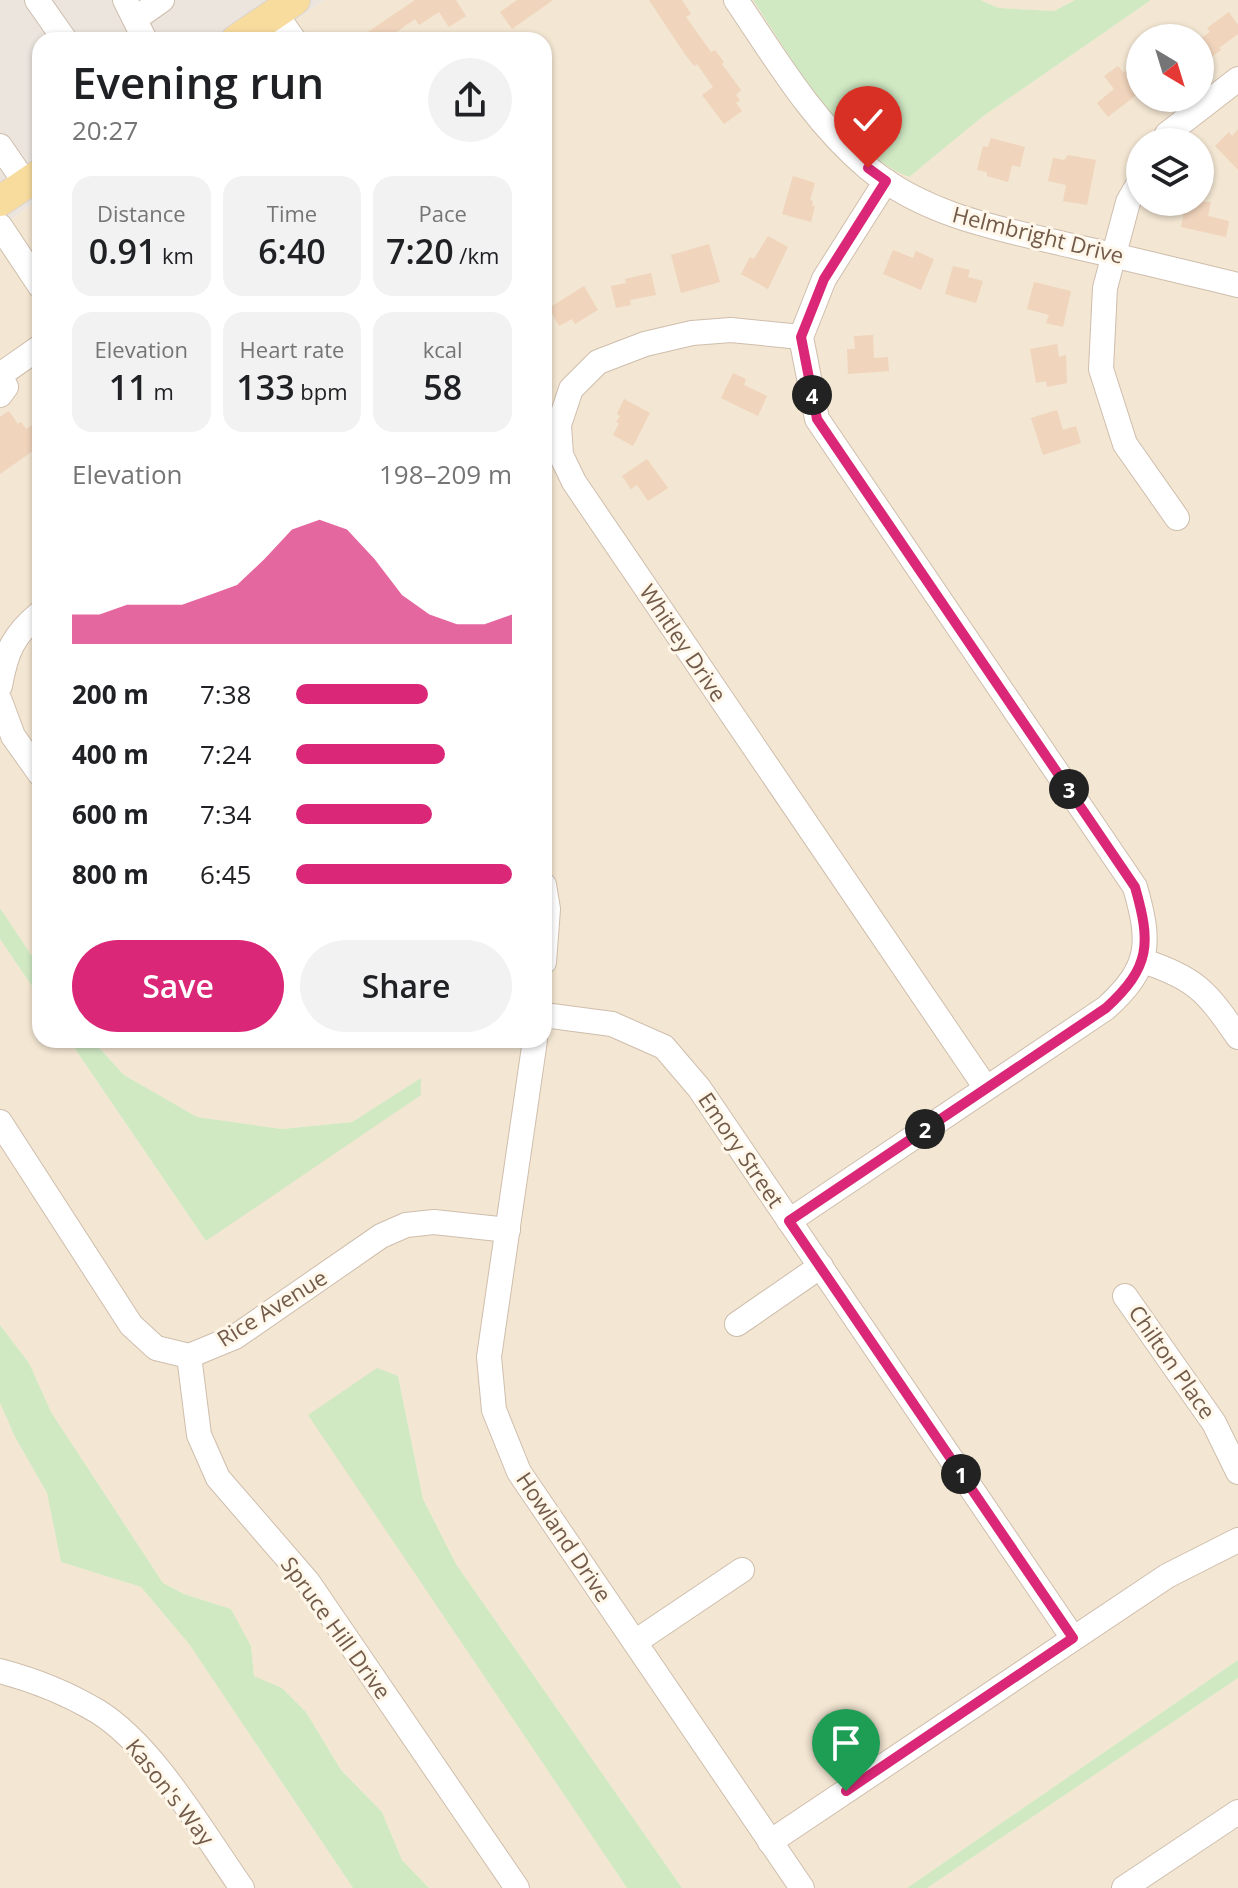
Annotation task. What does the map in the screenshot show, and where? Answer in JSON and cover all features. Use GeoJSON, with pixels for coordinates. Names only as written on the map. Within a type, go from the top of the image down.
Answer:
{"type":"FeatureCollection","features":[{"type":"Feature","properties":{"kind":"main road"},"geometry":{"type":"LineString","coordinates":[[248,32],[285,6]]}},
{"type":"Feature","properties":{"kind":"main road"},"geometry":{"type":"LineString","coordinates":[[0,201],[32,180]]}},
{"type":"Feature","properties":{"kind":"street"},"geometry":{"type":"LineString","coordinates":[[37,0],[59,32]]}},
{"type":"Feature","properties":{"kind":"street"},"geometry":{"type":"LineString","coordinates":[[135,20],[162,0]]}},
{"type":"Feature","properties":{"kind":"street","name":"Helmbright Drive"},"geometry":{"type":"LineString","coordinates":[[736,0],[802,97],[830,132],[868,168],[909,196],[957,217],[1238,285]]}},
{"type":"Feature","properties":{"kind":"street"},"geometry":{"type":"LineString","coordinates":[[285,6],[292,32]]}},
{"type":"Feature","properties":{"kind":"street"},"geometry":{"type":"LineString","coordinates":[[1175,128],[1238,79]]}},
{"type":"Feature","properties":{"kind":"street"},"geometry":{"type":"LineString","coordinates":[[0,146],[32,178]]}},
{"type":"Feature","properties":{"kind":"street"},"geometry":{"type":"LineString","coordinates":[[789,1221],[1106,1008],[1128,987],[1143,961],[1145,923],[1135,887],[817,419],[801,337],[824,279],[886,181]]}},
{"type":"Feature","properties":{"kind":"street"},"geometry":{"type":"LineString","coordinates":[[1126,210],[1105,288],[1101,369],[1125,444],[1177,518]]}},
{"type":"Feature","properties":{"kind":"street"},"geometry":{"type":"LineString","coordinates":[[0,226],[32,274]]}},
{"type":"Feature","properties":{"kind":"street","name":"Whitley Drive"},"geometry":{"type":"LineString","coordinates":[[801,337],[731,330],[692,333],[645,344],[598,362],[571,389],[559,425],[561,455],[574,482],[986,1088]]}},
{"type":"Feature","properties":{"kind":"street"},"geometry":{"type":"LineString","coordinates":[[0,395],[6,387],[0,375],[32,353]]}},
{"type":"Feature","properties":{"kind":"street"},"geometry":{"type":"LineString","coordinates":[[0,686],[5,655],[22,627],[32,619]]}},
{"type":"Feature","properties":{"kind":"street"},"geometry":{"type":"LineString","coordinates":[[0,701],[13,736],[32,763]]}},
{"type":"Feature","properties":{"kind":"street"},"geometry":{"type":"LineString","coordinates":[[1143,961],[1166,968],[1195,983],[1218,1008],[1238,1037]]}},
{"type":"Feature","properties":{"kind":"street","name":"Emory Street"},"geometry":{"type":"LineString","coordinates":[[552,1016],[612,1024],[664,1047],[699,1088],[1073,1638]]}},
{"type":"Feature","properties":{"kind":"street","name":"Howland Drive"},"geometry":{"type":"LineString","coordinates":[[534,1048],[489,1357],[494,1410],[519,1472],[802,1888]]}},
{"type":"Feature","properties":{"kind":"street"},"geometry":{"type":"LineString","coordinates":[[0,1122],[131,1325],[156,1348],[189,1356]]}},
{"type":"Feature","properties":{"kind":"street","name":"Rice Avenue"},"geometry":{"type":"LineString","coordinates":[[189,1356],[235,1337],[381,1236],[406,1225],[434,1222],[508,1230]]}},
{"type":"Feature","properties":{"kind":"street"},"geometry":{"type":"LineString","coordinates":[[737,1324],[821,1266]]}},
{"type":"Feature","properties":{"kind":"street","name":"Chilton Place"},"geometry":{"type":"LineString","coordinates":[[1125,1296],[1214,1423],[1238,1472]]}},
{"type":"Feature","properties":{"kind":"street","name":"Spruce Hill Drive"},"geometry":{"type":"LineString","coordinates":[[189,1356],[199,1435],[218,1478],[308,1582],[517,1888]]}},
{"type":"Feature","properties":{"kind":"street"},"geometry":{"type":"LineString","coordinates":[[770,1842],[1167,1576],[1238,1540]]}},
{"type":"Feature","properties":{"kind":"street"},"geometry":{"type":"LineString","coordinates":[[635,1642],[742,1570]]}},
{"type":"Feature","properties":{"kind":"street","name":"Kason's Way"},"geometry":{"type":"LineString","coordinates":[[0,1671],[51,1687],[99,1712],[141,1748],[242,1888]]}},
{"type":"Feature","properties":{"kind":"street"},"geometry":{"type":"LineString","coordinates":[[1124,1888],[1238,1812]]}},
{"type":"Feature","properties":{"kind":"shaded area"},"geometry":{"type":"Polygon","coordinates":[[[0,0],[324,0],[278,32],[32,32],[32,205],[0,227],[0,0]]]}},
{"type":"Feature","properties":{"kind":"shaded area"},"geometry":{"type":"Polygon","coordinates":[[[324,0],[753,0],[806,80],[845,130],[908,177],[982,117],[1151,0],[1238,0],[1238,1660],[907,1888],[682,1888],[456,1564],[423,1499],[398,1376],[377,1369],[309,1415],[627,1888],[429,1888],[402,1860],[382,1812],[341,1770],[306,1712],[282,1688],[254,1676],[251,1646],[231,1609],[184,1594],[163,1583],[51,1412],[29,1363],[0,1325],[0,939],[32,986],[32,1048],[74,1048],[206,1241],[421,1078],[352,1122],[283,1129],[197,1117],[124,1075],[99,1048],[552,1048],[552,32],[278,32],[324,0]]]}},
{"type":"Feature","properties":{"kind":"shaded area"},"geometry":{"type":"Polygon","coordinates":[[[980,0],[1075,0],[1054,11],[999,8],[980,0]]]}},
{"type":"Feature","properties":{"kind":"shaded area"},"geometry":{"type":"Polygon","coordinates":[[[32,205],[32,956],[0,908],[0,227],[32,205]]]}},
{"type":"Feature","properties":{"kind":"shaded area"},"geometry":{"type":"Polygon","coordinates":[[[0,1403],[15,1437],[47,1493],[61,1562],[141,1587],[189,1644],[353,1888],[0,1888],[0,1403]]]}},
{"type":"Feature","properties":{"kind":"shaded area"},"geometry":{"type":"Polygon","coordinates":[[[1238,1678],[1238,1888],[927,1888],[1238,1678]]]}},
{"type":"Feature","properties":{"kind":"green space"},"geometry":{"type":"Polygon","coordinates":[[[753,0],[980,0],[999,8],[1054,11],[1075,0],[1151,0],[982,117],[909,177],[884,164],[840,124],[802,75],[753,0]]]}},
{"type":"Feature","properties":{"kind":"green space"},"geometry":{"type":"Polygon","coordinates":[[[0,908],[32,956],[32,986],[0,939],[0,908]]]}},
{"type":"Feature","properties":{"kind":"green space"},"geometry":{"type":"Polygon","coordinates":[[[74,1048],[99,1048],[124,1075],[197,1117],[282,1129],[352,1122],[421,1078],[421,1095],[206,1241],[74,1048]]]}},
{"type":"Feature","properties":{"kind":"green space"},"geometry":{"type":"Polygon","coordinates":[[[0,1325],[29,1363],[51,1412],[163,1583],[184,1594],[231,1609],[251,1646],[254,1676],[282,1688],[306,1712],[341,1770],[382,1812],[402,1860],[429,1888],[353,1888],[189,1644],[141,1587],[61,1562],[47,1493],[15,1437],[0,1403],[0,1325]]]}},
{"type":"Feature","properties":{"kind":"green space"},"geometry":{"type":"Polygon","coordinates":[[[377,1368],[398,1376],[423,1499],[456,1564],[682,1888],[627,1888],[308,1415],[377,1368]]]}},
{"type":"Feature","properties":{"kind":"green space"},"geometry":{"type":"Polygon","coordinates":[[[1238,1660],[1238,1678],[927,1888],[907,1888],[1238,1660]]]}},
{"type":"Feature","properties":{"kind":"building"},"geometry":{"type":"Polygon","coordinates":[[[415,0],[456,0],[466,16],[449,27],[439,12],[419,25],[415,19],[396,32],[368,32],[415,0]]]}},
{"type":"Feature","properties":{"kind":"building"},"geometry":{"type":"Polygon","coordinates":[[[517,0],[553,0],[512,29],[500,12],[517,0]]]}},
{"type":"Feature","properties":{"kind":"building"},"geometry":{"type":"Polygon","coordinates":[[[649,0],[682,0],[691,14],[686,17],[711,52],[715,50],[741,90],[736,95],[740,100],[736,103],[742,111],[724,124],[702,95],[713,87],[697,64],[694,66],[684,53],[649,0]]]}},
{"type":"Feature","properties":{"kind":"building"},"geometry":{"type":"Polygon","coordinates":[[[1229,12],[1238,25],[1238,34],[1214,55],[1214,24],[1229,12]]]}},
{"type":"Feature","properties":{"kind":"building"},"geometry":{"type":"Polygon","coordinates":[[[1118,66],[1123,72],[1126,71],[1126,103],[1108,117],[1097,103],[1114,89],[1104,76],[1118,66]]]}},
{"type":"Feature","properties":{"kind":"building"},"geometry":{"type":"Polygon","coordinates":[[[1238,129],[1238,170],[1215,146],[1229,132],[1232,136],[1238,129]]]}},
{"type":"Feature","properties":{"kind":"building"},"geometry":{"type":"Polygon","coordinates":[[[991,138],[1025,147],[1020,167],[1012,165],[1008,182],[977,170],[983,146],[988,147],[991,138]]]}},
{"type":"Feature","properties":{"kind":"building"},"geometry":{"type":"Polygon","coordinates":[[[1068,155],[1096,160],[1087,205],[1063,201],[1066,185],[1048,181],[1053,158],[1064,160],[1068,155]]]}},
{"type":"Feature","properties":{"kind":"building"},"geometry":{"type":"Polygon","coordinates":[[[793,176],[815,183],[810,200],[815,206],[811,222],[782,214],[793,176]]]}},
{"type":"Feature","properties":{"kind":"building"},"geometry":{"type":"Polygon","coordinates":[[[1183,216],[1208,216],[1229,221],[1226,237],[1181,227],[1183,216]]]}},
{"type":"Feature","properties":{"kind":"building"},"geometry":{"type":"Polygon","coordinates":[[[768,236],[788,247],[768,289],[741,274],[750,257],[754,259],[768,236]]]}},
{"type":"Feature","properties":{"kind":"building"},"geometry":{"type":"Polygon","coordinates":[[[709,244],[720,282],[681,293],[671,255],[709,244]]]}},
{"type":"Feature","properties":{"kind":"building"},"geometry":{"type":"Polygon","coordinates":[[[893,250],[913,258],[916,251],[934,259],[921,290],[883,274],[893,250]]]}},
{"type":"Feature","properties":{"kind":"building"},"geometry":{"type":"Polygon","coordinates":[[[953,266],[970,270],[968,277],[983,281],[976,303],[945,294],[953,266]]]}},
{"type":"Feature","properties":{"kind":"building"},"geometry":{"type":"Polygon","coordinates":[[[651,273],[656,295],[630,300],[631,305],[616,308],[611,286],[651,273]]]}},
{"type":"Feature","properties":{"kind":"building"},"geometry":{"type":"Polygon","coordinates":[[[1034,282],[1071,291],[1063,327],[1046,323],[1049,315],[1027,309],[1034,282]]]}},
{"type":"Feature","properties":{"kind":"building"},"geometry":{"type":"Polygon","coordinates":[[[584,286],[598,310],[575,324],[572,319],[559,326],[552,313],[552,306],[584,286]]]}},
{"type":"Feature","properties":{"kind":"building"},"geometry":{"type":"Polygon","coordinates":[[[873,335],[874,358],[888,357],[889,371],[848,374],[847,349],[855,349],[854,336],[873,335]]]}},
{"type":"Feature","properties":{"kind":"building"},"geometry":{"type":"Polygon","coordinates":[[[1057,344],[1059,357],[1066,355],[1067,383],[1047,387],[1046,381],[1036,383],[1030,349],[1057,344]]]}},
{"type":"Feature","properties":{"kind":"building"},"geometry":{"type":"Polygon","coordinates":[[[733,373],[746,379],[744,385],[767,396],[758,416],[721,398],[733,373]]]}},
{"type":"Feature","properties":{"kind":"building"},"geometry":{"type":"Polygon","coordinates":[[[624,399],[650,413],[633,446],[613,435],[624,399]]]}},
{"type":"Feature","properties":{"kind":"building"},"geometry":{"type":"Polygon","coordinates":[[[1057,410],[1063,430],[1076,426],[1081,443],[1043,455],[1031,418],[1057,410]]]}},
{"type":"Feature","properties":{"kind":"building"},"geometry":{"type":"Polygon","coordinates":[[[9,411],[26,429],[32,425],[32,452],[0,474],[0,417],[9,411]]]}},
{"type":"Feature","properties":{"kind":"building"},"geometry":{"type":"Polygon","coordinates":[[[647,459],[668,488],[648,501],[637,485],[631,489],[622,476],[647,459]]]}},
{"type":"Feature","properties":{"kind":"route"},"geometry":{"type":"LineString","coordinates":[[846,1791],[1073,1638],[789,1221],[1106,1008],[1128,987],[1143,961],[1145,923],[1135,887],[817,419],[801,337],[824,279],[886,181],[868,168]]}}]}
